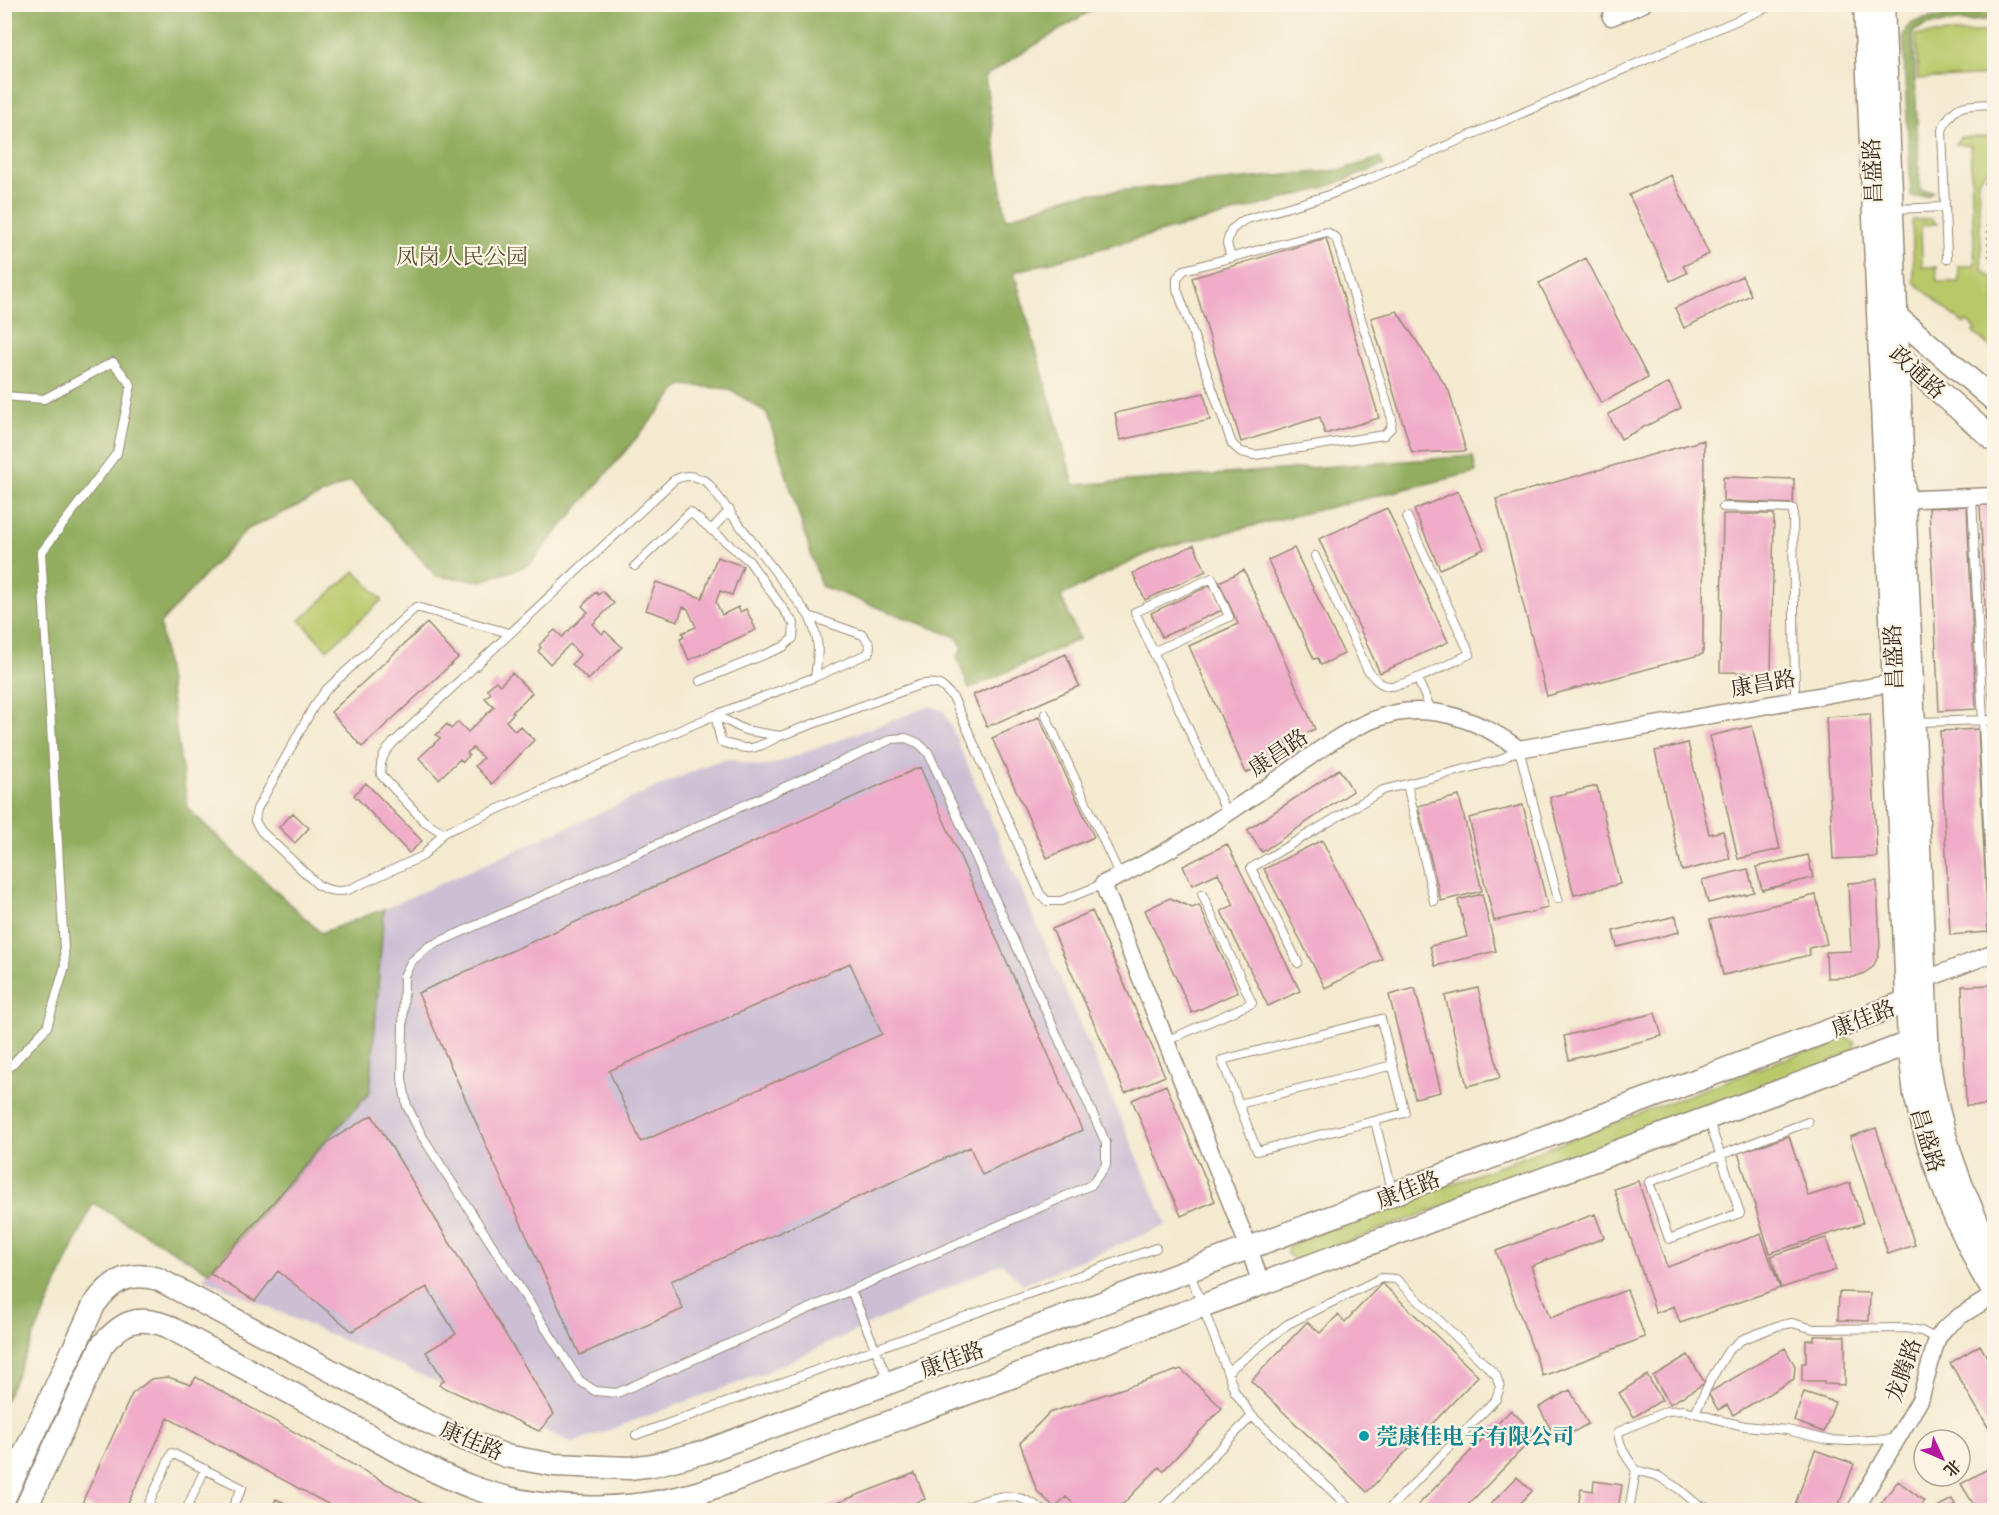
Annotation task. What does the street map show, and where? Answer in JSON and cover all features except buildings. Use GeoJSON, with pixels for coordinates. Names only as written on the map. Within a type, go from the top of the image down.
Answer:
{"type":"FeatureCollection","features":[{"type":"Feature","properties":{"kind":"street"},"geometry":{"type":"LineString","coordinates":[[1611,17],[1643,4]]}},
{"type":"Feature","properties":{"kind":"street","name":"昌盛路"},"geometry":{"type":"LineString","coordinates":[[1865,4],[1879,336],[1895,500],[1913,989],[1909,1043],[1914,1095],[1950,1206],[1980,1269],[1995,1294]]}},
{"type":"Feature","properties":{"kind":"street","name":"昌盛路"},"geometry":{"type":"LineString","coordinates":[[1883,4],[1898,356],[1895,500]]}},
{"type":"Feature","properties":{"kind":"street","name":"政通路"},"geometry":{"type":"LineString","coordinates":[[1995,400],[1896,316],[1879,336],[1898,356],[1995,440]]}},
{"type":"Feature","properties":{"kind":"street"},"geometry":{"type":"LineString","coordinates":[[1895,500],[1995,496]]}},
{"type":"Feature","properties":{"kind":"street","name":"康昌路"},"geometry":{"type":"LineString","coordinates":[[1103,884],[1166,853],[1358,727],[1394,714],[1413,711],[1432,712],[1460,718],[1488,728],[1519,749],[1903,681]]}},
{"type":"Feature","properties":{"kind":"street"},"geometry":{"type":"LineString","coordinates":[[1103,884],[1249,1248],[1261,1284]]}},
{"type":"Feature","properties":{"kind":"street"},"geometry":{"type":"LineString","coordinates":[[1913,989],[1995,953]]}},
{"type":"Feature","properties":{"kind":"street","name":"康佳路"},"geometry":{"type":"LineString","coordinates":[[4,1498],[94,1305],[116,1281],[131,1276],[144,1275],[158,1279],[464,1439],[506,1456],[530,1462],[589,1468],[629,1468],[653,1465],[704,1452],[1393,1194],[1913,989],[1926,1019],[1909,1043],[696,1494],[654,1504],[592,1509],[499,1497],[457,1481],[168,1326],[150,1320],[131,1322],[114,1331],[102,1345],[26,1510]]}},
{"type":"Feature","properties":{"kind":"street","name":"昌盛路"},"geometry":{"type":"LineString","coordinates":[[1926,1019],[1928,1059],[1941,1129],[1955,1172],[1991,1241]]}},
{"type":"Feature","properties":{"kind":"street","name":"龙腾路"},"geometry":{"type":"LineString","coordinates":[[1855,1510],[1920,1400],[1937,1339],[1944,1329],[1960,1316],[1995,1294]]}},
{"type":"Feature","properties":{"kind":"lane"},"geometry":{"type":"LineString","coordinates":[[1231,258],[1227,243],[1231,230],[1244,220],[1326,196],[1369,179],[1775,4]]}},
{"type":"Feature","properties":{"kind":"lane"},"geometry":{"type":"LineString","coordinates":[[1947,259],[1942,130],[1948,116],[1959,107],[1995,104]]}},
{"type":"Feature","properties":{"kind":"lane"},"geometry":{"type":"LineString","coordinates":[[1891,210],[1945,207]]}},
{"type":"Feature","properties":{"kind":"lane"},"geometry":{"type":"LineString","coordinates":[[1327,232],[1336,238],[1392,418],[1391,428],[1384,435],[1255,455],[1241,452],[1232,444],[1177,289],[1177,278],[1184,270],[1231,258],[1327,232]]}},
{"type":"Feature","properties":{"kind":"lane"},"geometry":{"type":"LineString","coordinates":[[4,396],[44,399],[113,362],[131,385],[117,453],[41,553],[65,966],[47,1027],[4,1073]]}},
{"type":"Feature","properties":{"kind":"lane"},"geometry":{"type":"LineString","coordinates":[[443,833],[424,821],[387,782],[381,774],[382,757],[393,743],[509,633],[674,480],[685,475],[696,476],[707,482],[809,616],[817,634],[818,654],[815,677]]}},
{"type":"Feature","properties":{"kind":"lane"},"geometry":{"type":"LineString","coordinates":[[1972,497],[1995,946]]}},
{"type":"Feature","properties":{"kind":"lane"},"geometry":{"type":"LineString","coordinates":[[1723,507],[1793,509],[1795,700]]}},
{"type":"Feature","properties":{"kind":"lane"},"geometry":{"type":"LineString","coordinates":[[711,531],[730,510]]}},
{"type":"Feature","properties":{"kind":"lane"},"geometry":{"type":"LineString","coordinates":[[635,566],[690,512],[748,561],[794,624],[793,638],[783,646],[700,681]]}},
{"type":"Feature","properties":{"kind":"lane"},"geometry":{"type":"LineString","coordinates":[[1315,556],[1367,669],[1377,681],[1390,687],[1403,684],[1470,654],[1407,517]]}},
{"type":"Feature","properties":{"kind":"lane"},"geometry":{"type":"LineString","coordinates":[[1153,652],[1229,617],[1212,578],[1135,612],[1153,652],[1227,814]]}},
{"type":"Feature","properties":{"kind":"lane"},"geometry":{"type":"LineString","coordinates":[[509,633],[416,607],[326,690],[314,706],[257,809],[255,821],[261,831],[318,885],[336,892],[348,890],[423,856],[443,833],[715,715],[815,677],[869,653],[870,645],[863,635],[809,616]]}},
{"type":"Feature","properties":{"kind":"lane"},"geometry":{"type":"LineString","coordinates":[[1417,678],[1432,712]]}},
{"type":"Feature","properties":{"kind":"lane"},"geometry":{"type":"LineString","coordinates":[[715,715],[722,742],[739,748],[754,749],[780,736],[919,685],[933,682],[945,687],[954,699],[1040,894],[1047,901],[1061,901],[1103,884]]}},
{"type":"Feature","properties":{"kind":"lane"},"geometry":{"type":"LineString","coordinates":[[1045,714],[1120,876]]}},
{"type":"Feature","properties":{"kind":"lane"},"geometry":{"type":"LineString","coordinates":[[715,715],[745,730],[780,736]]}},
{"type":"Feature","properties":{"kind":"lane"},"geometry":{"type":"LineString","coordinates":[[1904,722],[1995,720]]}},
{"type":"Feature","properties":{"kind":"lane"},"geometry":{"type":"LineString","coordinates":[[906,738],[918,742],[928,752],[1106,1143],[1106,1165],[1090,1185],[851,1290],[617,1393],[595,1391],[579,1380],[422,1136],[407,1106],[402,1079],[404,976],[411,962],[428,947],[892,739],[906,738]]}},
{"type":"Feature","properties":{"kind":"lane"},"geometry":{"type":"LineString","coordinates":[[1298,963],[1251,868],[1383,790],[1500,760],[1519,749],[1558,899]]}},
{"type":"Feature","properties":{"kind":"lane"},"geometry":{"type":"LineString","coordinates":[[1407,784],[1434,901]]}},
{"type":"Feature","properties":{"kind":"lane"},"geometry":{"type":"LineString","coordinates":[[1166,1041],[1252,1003],[1202,894]]}},
{"type":"Feature","properties":{"kind":"lane"},"geometry":{"type":"LineString","coordinates":[[1382,1019],[1393,1065],[1405,1113],[1257,1151],[1222,1060],[1382,1019]]}},
{"type":"Feature","properties":{"kind":"lane"},"geometry":{"type":"LineString","coordinates":[[1239,1104],[1393,1065]]}},
{"type":"Feature","properties":{"kind":"lane"},"geometry":{"type":"LineString","coordinates":[[1708,1118],[1721,1155],[1740,1213],[1670,1239],[1650,1182],[1721,1155],[1808,1122]]}},
{"type":"Feature","properties":{"kind":"lane"},"geometry":{"type":"LineString","coordinates":[[1375,1121],[1393,1194]]}},
{"type":"Feature","properties":{"kind":"lane"},"geometry":{"type":"LineString","coordinates":[[636,1435],[1156,1248]]}},
{"type":"Feature","properties":{"kind":"lane"},"geometry":{"type":"LineString","coordinates":[[1189,1271],[1234,1392],[1252,1416],[1352,1510]]}},
{"type":"Feature","properties":{"kind":"lane"},"geometry":{"type":"LineString","coordinates":[[1227,1372],[1288,1323],[1381,1278],[1396,1280],[1496,1375],[1500,1387],[1496,1399],[1388,1510]]}},
{"type":"Feature","properties":{"kind":"lane"},"geometry":{"type":"LineString","coordinates":[[851,1290],[889,1383]]}},
{"type":"Feature","properties":{"kind":"lane"},"geometry":{"type":"LineString","coordinates":[[1695,1413],[1711,1379],[1728,1351],[1741,1340],[1777,1326],[1792,1323],[1814,1329],[1906,1328],[1921,1331],[1937,1339]]}},
{"type":"Feature","properties":{"kind":"lane"},"geometry":{"type":"LineString","coordinates":[[1715,1510],[1698,1505],[1659,1476],[1636,1470],[1624,1454],[1619,1443],[1618,1432],[1667,1411],[1684,1410],[1745,1426],[1787,1430],[1828,1440],[1897,1439]]}},
{"type":"Feature","properties":{"kind":"lane"},"geometry":{"type":"LineString","coordinates":[[1160,1510],[1252,1416]]}},
{"type":"Feature","properties":{"kind":"lane"},"geometry":{"type":"LineString","coordinates":[[146,1510],[172,1453],[242,1488],[231,1510]]}},
{"type":"Feature","properties":{"kind":"lane"},"geometry":{"type":"LineString","coordinates":[[186,1510],[205,1469]]}},
{"type":"Feature","properties":{"kind":"lane"},"geometry":{"type":"LineString","coordinates":[[1629,1510],[1636,1470]]}},
{"type":"Feature","properties":{"kind":"lane"},"geometry":{"type":"LineString","coordinates":[[959,1510],[998,1496],[1018,1496],[1042,1510]]}},
{"type":"Feature","properties":{"kind":"path"},"geometry":{"type":"LineString","coordinates":[[1995,174],[1986,184],[1989,258],[1995,263]]}},
{"type":"Feature","properties":{"kind":"shaded area"},"geometry":{"type":"Polygon","coordinates":[[[930,706],[944,711],[1167,1225],[1023,1284],[1002,1263],[762,1374],[573,1443],[203,1278],[370,1092],[384,909],[712,763],[729,759],[760,767],[777,763],[930,706]]]}},
{"type":"Feature","properties":{"kind":"green space","name":"凤岗人民公园"},"geometry":{"type":"Polygon","coordinates":[[[5,5],[1100,5],[985,76],[1006,219],[1074,195],[1341,170],[1380,158],[1384,165],[1321,189],[1014,272],[1074,485],[1473,456],[1476,472],[1157,549],[1061,596],[1079,639],[969,689],[957,657],[963,647],[956,637],[821,586],[767,413],[730,389],[681,385],[529,565],[482,581],[436,576],[351,481],[246,530],[160,624],[188,809],[321,933],[384,909],[370,1092],[209,1272],[93,1203],[5,1401],[5,5]]]}},
{"type":"Feature","properties":{"kind":"green space"},"geometry":{"type":"Polygon","coordinates":[[[1994,12],[1994,19],[1925,25],[1913,32],[1920,190],[1933,191],[1928,196],[1911,197],[1903,36],[1905,31],[1911,24],[1927,19],[1994,12]]]}},
{"type":"Feature","properties":{"kind":"green space"},"geometry":{"type":"Polygon","coordinates":[[[1994,31],[1994,75],[1918,79],[1916,35],[1994,31]]]}},
{"type":"Feature","properties":{"kind":"green space"},"geometry":{"type":"Polygon","coordinates":[[[1960,137],[1994,137],[1994,162],[1978,180],[1982,269],[1994,280],[1994,350],[1973,332],[1975,329],[1967,321],[1964,324],[1914,282],[1912,220],[1931,219],[1937,224],[1921,225],[1922,267],[1937,267],[1937,282],[1959,282],[1959,266],[1975,266],[1970,145],[1955,144],[1960,137]]]}},
{"type":"Feature","properties":{"kind":"green space"},"geometry":{"type":"Polygon","coordinates":[[[355,571],[382,600],[327,650],[300,620],[355,571]]]}},
{"type":"Feature","properties":{"kind":"green space"},"geometry":{"type":"Polygon","coordinates":[[[1846,1036],[1855,1043],[1853,1053],[1297,1261],[1287,1254],[1291,1244],[1846,1036]]]}},
{"type":"Feature","properties":{"kind":"place","name":"莞康佳电子有限公司"},"geometry":{"type":"Point","coordinates":[1364,1436]}}]}
